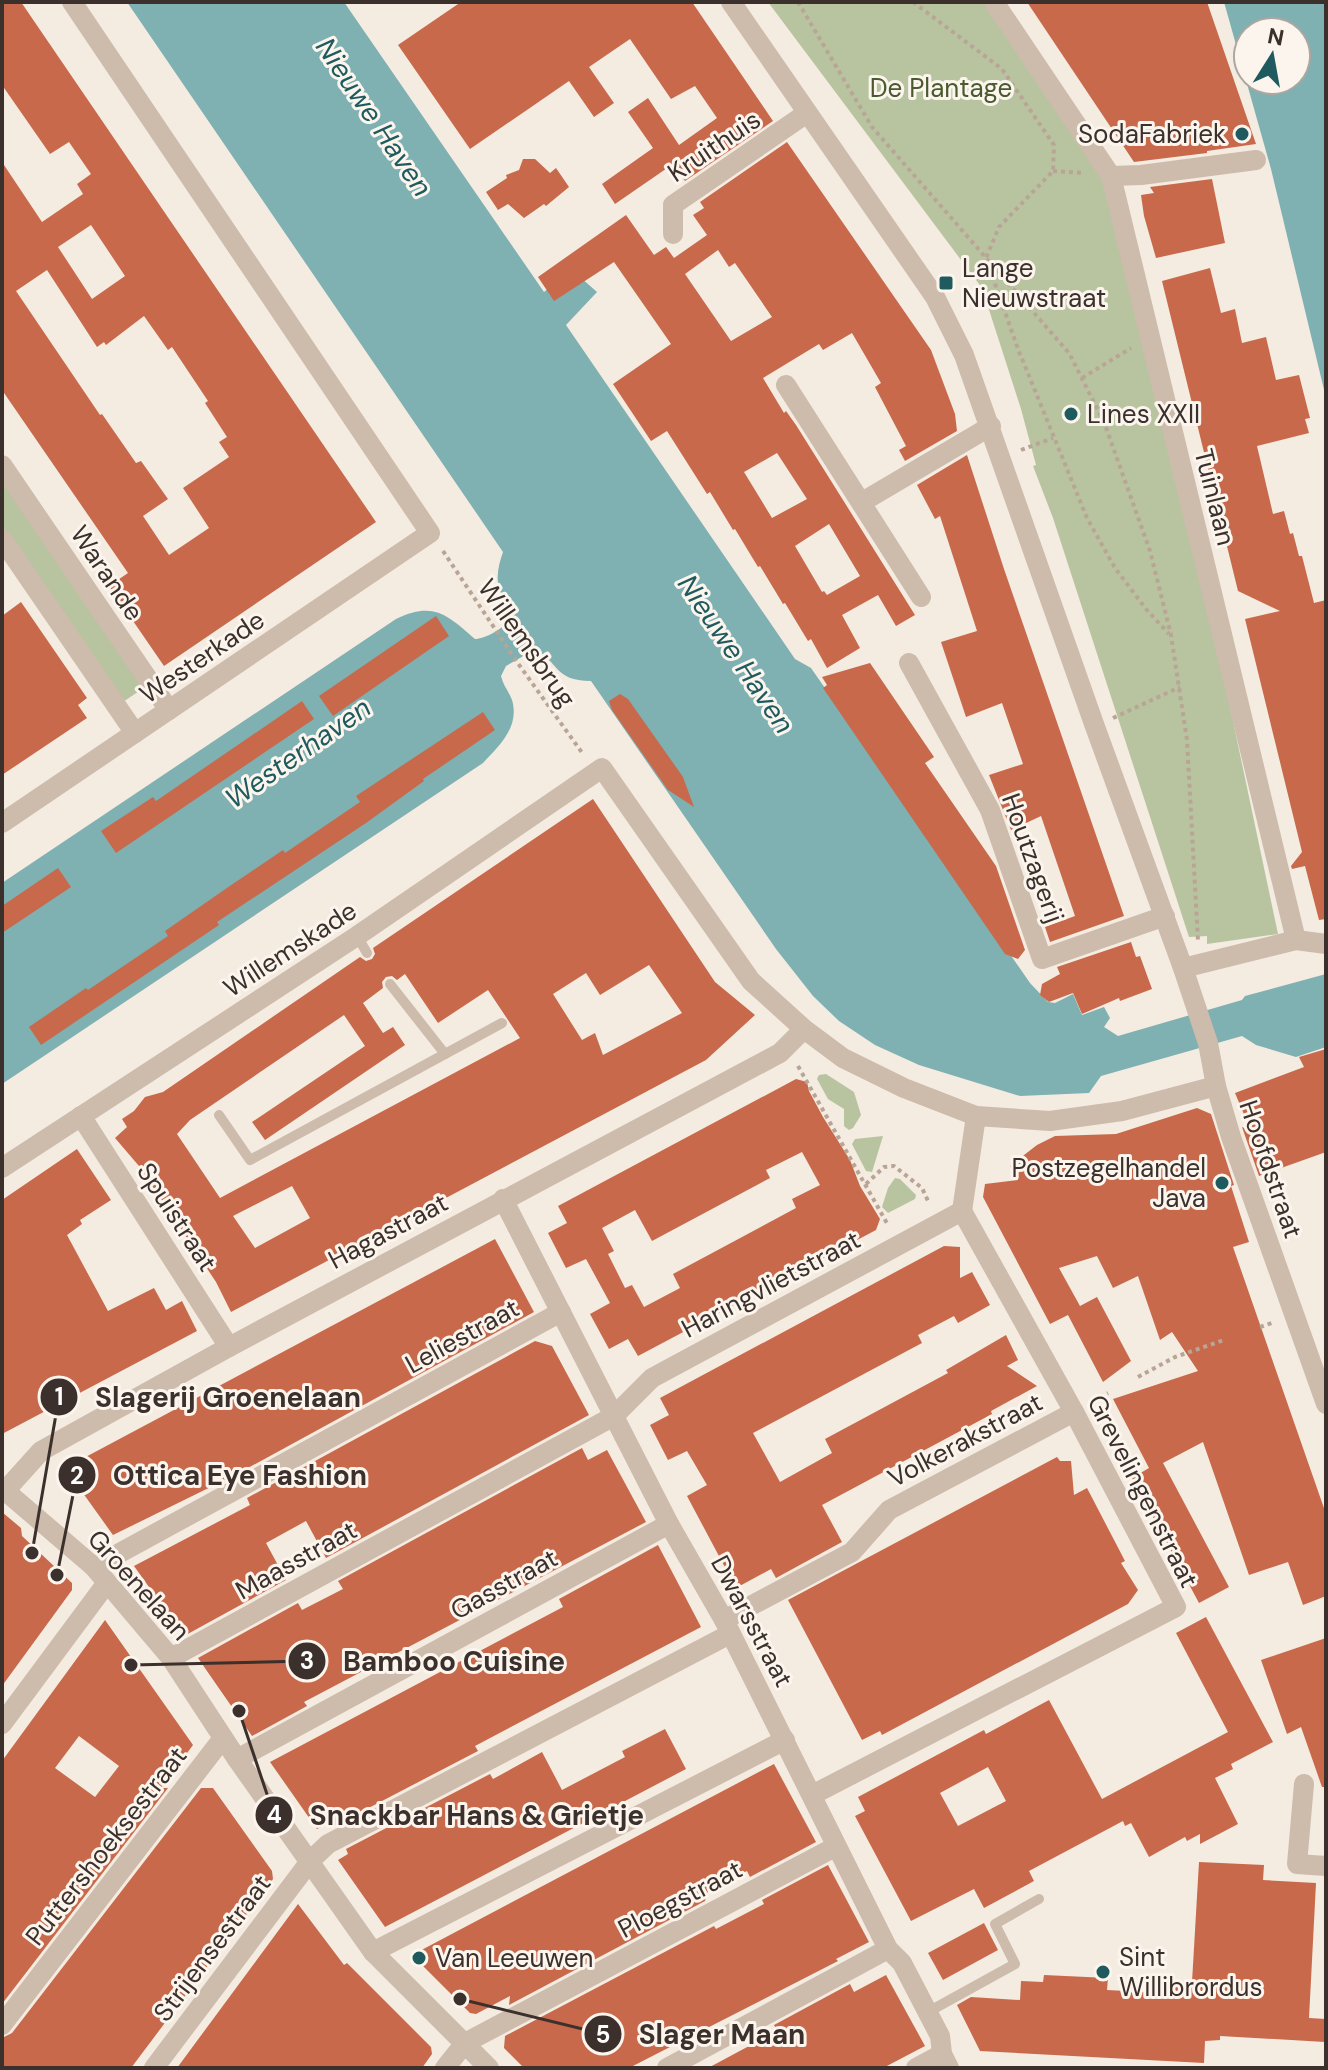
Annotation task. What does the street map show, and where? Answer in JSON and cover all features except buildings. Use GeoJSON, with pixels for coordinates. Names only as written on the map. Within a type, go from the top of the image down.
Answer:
{"type":"FeatureCollection","features":[{"type":"Feature","properties":{"kind":"street"},"geometry":{"type":"LineString","coordinates":[[72,2],[430,533]]}},
{"type":"Feature","properties":{"kind":"street"},"geometry":{"type":"LineString","coordinates":[[731,2],[935,297],[964,355],[1183,968],[1296,940],[1326,944]]}},
{"type":"Feature","properties":{"kind":"street","name":"Tuinlaan"},"geometry":{"type":"LineString","coordinates":[[994,2],[1111,176],[1296,940]]}},
{"type":"Feature","properties":{"kind":"street","name":"Kruithuis"},"geometry":{"type":"LineString","coordinates":[[673,234],[673,205],[807,113]]}},
{"type":"Feature","properties":{"kind":"street"},"geometry":{"type":"LineString","coordinates":[[1111,176],[1256,160]]}},
{"type":"Feature","properties":{"kind":"street"},"geometry":{"type":"LineString","coordinates":[[786,385],[921,597]]}},
{"type":"Feature","properties":{"kind":"street"},"geometry":{"type":"LineString","coordinates":[[862,502],[991,426]]}},
{"type":"Feature","properties":{"kind":"street","name":"Warande"},"geometry":{"type":"LineString","coordinates":[[2,465],[169,710]]}},
{"type":"Feature","properties":{"kind":"street","name":"Westerkade"},"geometry":{"type":"LineString","coordinates":[[2,823],[430,533]]}},
{"type":"Feature","properties":{"kind":"street"},"geometry":{"type":"LineString","coordinates":[[2,539],[135,733]]}},
{"type":"Feature","properties":{"kind":"street","name":"Houtzagerij"},"geometry":{"type":"LineString","coordinates":[[909,663],[990,810],[1042,959],[1165,916]]}},
{"type":"Feature","properties":{"kind":"street"},"geometry":{"type":"LineString","coordinates":[[599,770],[751,981],[804,1029],[843,1058],[904,1088],[976,1116],[1050,1121],[1122,1111],[1216,1086]]}},
{"type":"Feature","properties":{"kind":"street","name":"Willemskade"},"geometry":{"type":"LineString","coordinates":[[2,1168],[81,1116],[362,944],[599,770]]}},
{"type":"Feature","properties":{"kind":"street","name":"Hoofdstraat"},"geometry":{"type":"LineString","coordinates":[[1183,968],[1208,1043],[1216,1086],[1231,1137],[1326,1404]]}},
{"type":"Feature","properties":{"kind":"street","name":"Hagastraat"},"geometry":{"type":"LineString","coordinates":[[4,1490],[41,1451],[503,1199],[780,1053],[804,1029]]}},
{"type":"Feature","properties":{"kind":"street","name":"Spuistraat"},"geometry":{"type":"LineString","coordinates":[[81,1116],[229,1347]]}},
{"type":"Feature","properties":{"kind":"street"},"geometry":{"type":"LineString","coordinates":[[962,1211],[976,1116]]}},
{"type":"Feature","properties":{"kind":"street","name":"Dwarsstraat"},"geometry":{"type":"LineString","coordinates":[[503,1199],[669,1524],[727,1627],[888,1949],[902,1963],[928,2012],[940,2036],[945,2061]]}},
{"type":"Feature","properties":{"kind":"street","name":"Haringvlietstraat"},"geometry":{"type":"LineString","coordinates":[[614,1416],[652,1378],[962,1211]]}},
{"type":"Feature","properties":{"kind":"street","name":"Grevelingenstraat"},"geometry":{"type":"LineString","coordinates":[[812,1795],[1176,1607],[1074,1412],[962,1211]]}},
{"type":"Feature","properties":{"kind":"street","name":"Leliestraat"},"geometry":{"type":"LineString","coordinates":[[100,1575],[561,1312]]}},
{"type":"Feature","properties":{"kind":"street","name":"Volkerakstraat"},"geometry":{"type":"LineString","coordinates":[[311,1860],[328,1844],[727,1627],[852,1552],[889,1510],[1074,1412]]}},
{"type":"Feature","properties":{"kind":"street","name":"Maasstraat"},"geometry":{"type":"LineString","coordinates":[[171,1658],[614,1416]]}},
{"type":"Feature","properties":{"kind":"street","name":"Groenelaan"},"geometry":{"type":"LineString","coordinates":[[4,1490],[100,1575],[171,1658],[237,1759],[373,1952],[489,2068]]}},
{"type":"Feature","properties":{"kind":"street","name":"Gasstraat"},"geometry":{"type":"LineString","coordinates":[[237,1759],[669,1524]]}},
{"type":"Feature","properties":{"kind":"street"},"geometry":{"type":"LineString","coordinates":[[2,1724],[100,1575]]}},
{"type":"Feature","properties":{"kind":"street","name":"Puttershoeksestraat"},"geometry":{"type":"LineString","coordinates":[[2,2025],[223,1738]]}},
{"type":"Feature","properties":{"kind":"street"},"geometry":{"type":"LineString","coordinates":[[373,1952],[785,1740]]}},
{"type":"Feature","properties":{"kind":"street"},"geometry":{"type":"LineString","coordinates":[[1304,1784],[1297,1864],[1326,1866]]}},
{"type":"Feature","properties":{"kind":"street","name":"Ploegstraat"},"geometry":{"type":"LineString","coordinates":[[465,2043],[835,1847]]}},
{"type":"Feature","properties":{"kind":"street","name":"Strijensestraat"},"geometry":{"type":"LineString","coordinates":[[154,2068],[311,1860]]}},
{"type":"Feature","properties":{"kind":"street"},"geometry":{"type":"LineString","coordinates":[[667,2068],[888,1949]]}},
{"type":"Feature","properties":{"kind":"street"},"geometry":{"type":"LineString","coordinates":[[445,2068],[465,2043]]}},
{"type":"Feature","properties":{"kind":"street"},"geometry":{"type":"LineString","coordinates":[[916,2068],[945,2061]]}},
{"type":"Feature","properties":{"kind":"lane"},"geometry":{"type":"LineString","coordinates":[[390,984],[445,1054]]}},
{"type":"Feature","properties":{"kind":"lane"},"geometry":{"type":"LineString","coordinates":[[219,1115],[250,1160],[502,1023]]}},
{"type":"Feature","properties":{"kind":"lane"},"geometry":{"type":"LineString","coordinates":[[928,2012],[1015,1964],[995,1924],[1039,1899]]}},
{"type":"Feature","properties":{"kind":"path"},"geometry":{"type":"LineString","coordinates":[[798,2],[872,127],[1069,353],[1104,422],[1150,551],[1171,635],[1180,687],[1187,740],[1198,940],[1183,968]]}},
{"type":"Feature","properties":{"kind":"path"},"geometry":{"type":"LineString","coordinates":[[913,2],[1002,69],[1054,145],[1053,171],[999,227],[986,258],[1053,438],[1087,518],[1115,568],[1146,609],[1171,635]]}},
{"type":"Feature","properties":{"kind":"path"},"geometry":{"type":"LineString","coordinates":[[1082,378],[1149,337]]}},
{"type":"Feature","properties":{"kind":"path"},"geometry":{"type":"LineString","coordinates":[[1002,457],[1053,438]]}},
{"type":"Feature","properties":{"kind":"path","name":"Willemsbrug"},"geometry":{"type":"LineString","coordinates":[[430,533],[517,662],[599,770]]}},
{"type":"Feature","properties":{"kind":"path"},"geometry":{"type":"LineString","coordinates":[[1094,724],[1123,715],[1180,687]]}},
{"type":"Feature","properties":{"kind":"path"},"geometry":{"type":"LineString","coordinates":[[780,1053],[802,1069],[898,1245]]}},
{"type":"Feature","properties":{"kind":"path"},"geometry":{"type":"LineString","coordinates":[[865,1185],[884,1167],[894,1166],[922,1188],[939,1223]]}},
{"type":"Feature","properties":{"kind":"path"},"geometry":{"type":"LineString","coordinates":[[1138,1377],[1175,1357],[1224,1340]]}},
{"type":"Feature","properties":{"kind":"green space","name":"De Plantage"},"geometry":{"type":"Polygon","coordinates":[[[768,2],[986,2],[1104,171],[1219,655],[1278,934],[1207,944],[1207,936],[1189,937],[1053,518],[1033,466],[1036,465],[1021,409],[982,288],[768,2]]]}},
{"type":"Feature","properties":{"kind":"green space"},"geometry":{"type":"Polygon","coordinates":[[[2,478],[145,687],[123,702],[2,526],[2,478]]]}},
{"type":"Feature","properties":{"kind":"green space"},"geometry":{"type":"Polygon","coordinates":[[[826,1074],[854,1092],[861,1115],[849,1130],[844,1126],[844,1109],[828,1099],[817,1079],[819,1075],[826,1074]]]}},
{"type":"Feature","properties":{"kind":"green space"},"geometry":{"type":"Polygon","coordinates":[[[883,1136],[872,1172],[866,1171],[852,1144],[855,1139],[883,1136]]]}},
{"type":"Feature","properties":{"kind":"green space"},"geometry":{"type":"Polygon","coordinates":[[[895,1178],[916,1195],[915,1199],[888,1213],[882,1207],[895,1178]]]}},
{"type":"Feature","properties":{"kind":"water"},"geometry":{"type":"Polygon","coordinates":[[[127,2],[344,2],[544,292],[572,270],[597,292],[566,325],[795,659],[811,668],[1030,983],[1048,1002],[1055,1003],[1073,994],[1082,1015],[1104,1007],[1110,1018],[1104,1027],[1118,1036],[1326,974],[1326,1047],[1296,1057],[1256,1045],[1242,1036],[1101,1076],[1089,1093],[1020,1096],[919,1065],[875,1045],[839,1021],[813,996],[776,949],[591,681],[570,678],[534,650],[506,666],[501,676],[512,700],[513,719],[506,735],[483,763],[2,1084],[2,883],[396,619],[420,611],[439,613],[475,639],[496,631],[510,619],[511,614],[498,581],[503,552],[127,2]]]}},
{"type":"Feature","properties":{"kind":"water"},"geometry":{"type":"Polygon","coordinates":[[[1224,2],[1326,2],[1326,398],[1250,96],[1312,96],[1312,16],[1232,16],[1232,30],[1224,2]]]}},
{"type":"Feature","properties":{"kind":"place","name":"SodaFabriek"},"geometry":{"type":"Point","coordinates":[1242,134]}},
{"type":"Feature","properties":{"kind":"place","name":"Lange Nieuwstraat"},"geometry":{"type":"Point","coordinates":[946,283]}},
{"type":"Feature","properties":{"kind":"place","name":"Lines XXII"},"geometry":{"type":"Point","coordinates":[1071,414]}},
{"type":"Feature","properties":{"kind":"place","name":"Postzegelhandel Java"},"geometry":{"type":"Point","coordinates":[1222,1183]}},
{"type":"Feature","properties":{"kind":"place","name":"Slagerij Groenelaan"},"geometry":{"type":"Point","coordinates":[32,1553]}},
{"type":"Feature","properties":{"kind":"place","name":"Ottica Eye Fashion"},"geometry":{"type":"Point","coordinates":[57,1575]}},
{"type":"Feature","properties":{"kind":"place","name":"Bamboo Cuisine"},"geometry":{"type":"Point","coordinates":[131,1665]}},
{"type":"Feature","properties":{"kind":"place","name":"Snackbar Hans & Grietje"},"geometry":{"type":"Point","coordinates":[239,1711]}},
{"type":"Feature","properties":{"kind":"place","name":"Van Leeuwen"},"geometry":{"type":"Point","coordinates":[419,1958]}},
{"type":"Feature","properties":{"kind":"place","name":"Sint Willibrordus"},"geometry":{"type":"Point","coordinates":[1103,1972]}},
{"type":"Feature","properties":{"kind":"place","name":"Slager Maan"},"geometry":{"type":"Point","coordinates":[460,1999]}},
{"type":"Feature","properties":{"kind":"water label","name":"Nieuwe Haven"},"geometry":{"type":"Point","coordinates":[374,117]}},
{"type":"Feature","properties":{"kind":"water label","name":"Nieuwe Haven"},"geometry":{"type":"Point","coordinates":[736,654]}},
{"type":"Feature","properties":{"kind":"water label","name":"Westerhaven"},"geometry":{"type":"Point","coordinates":[298,753]}}]}
